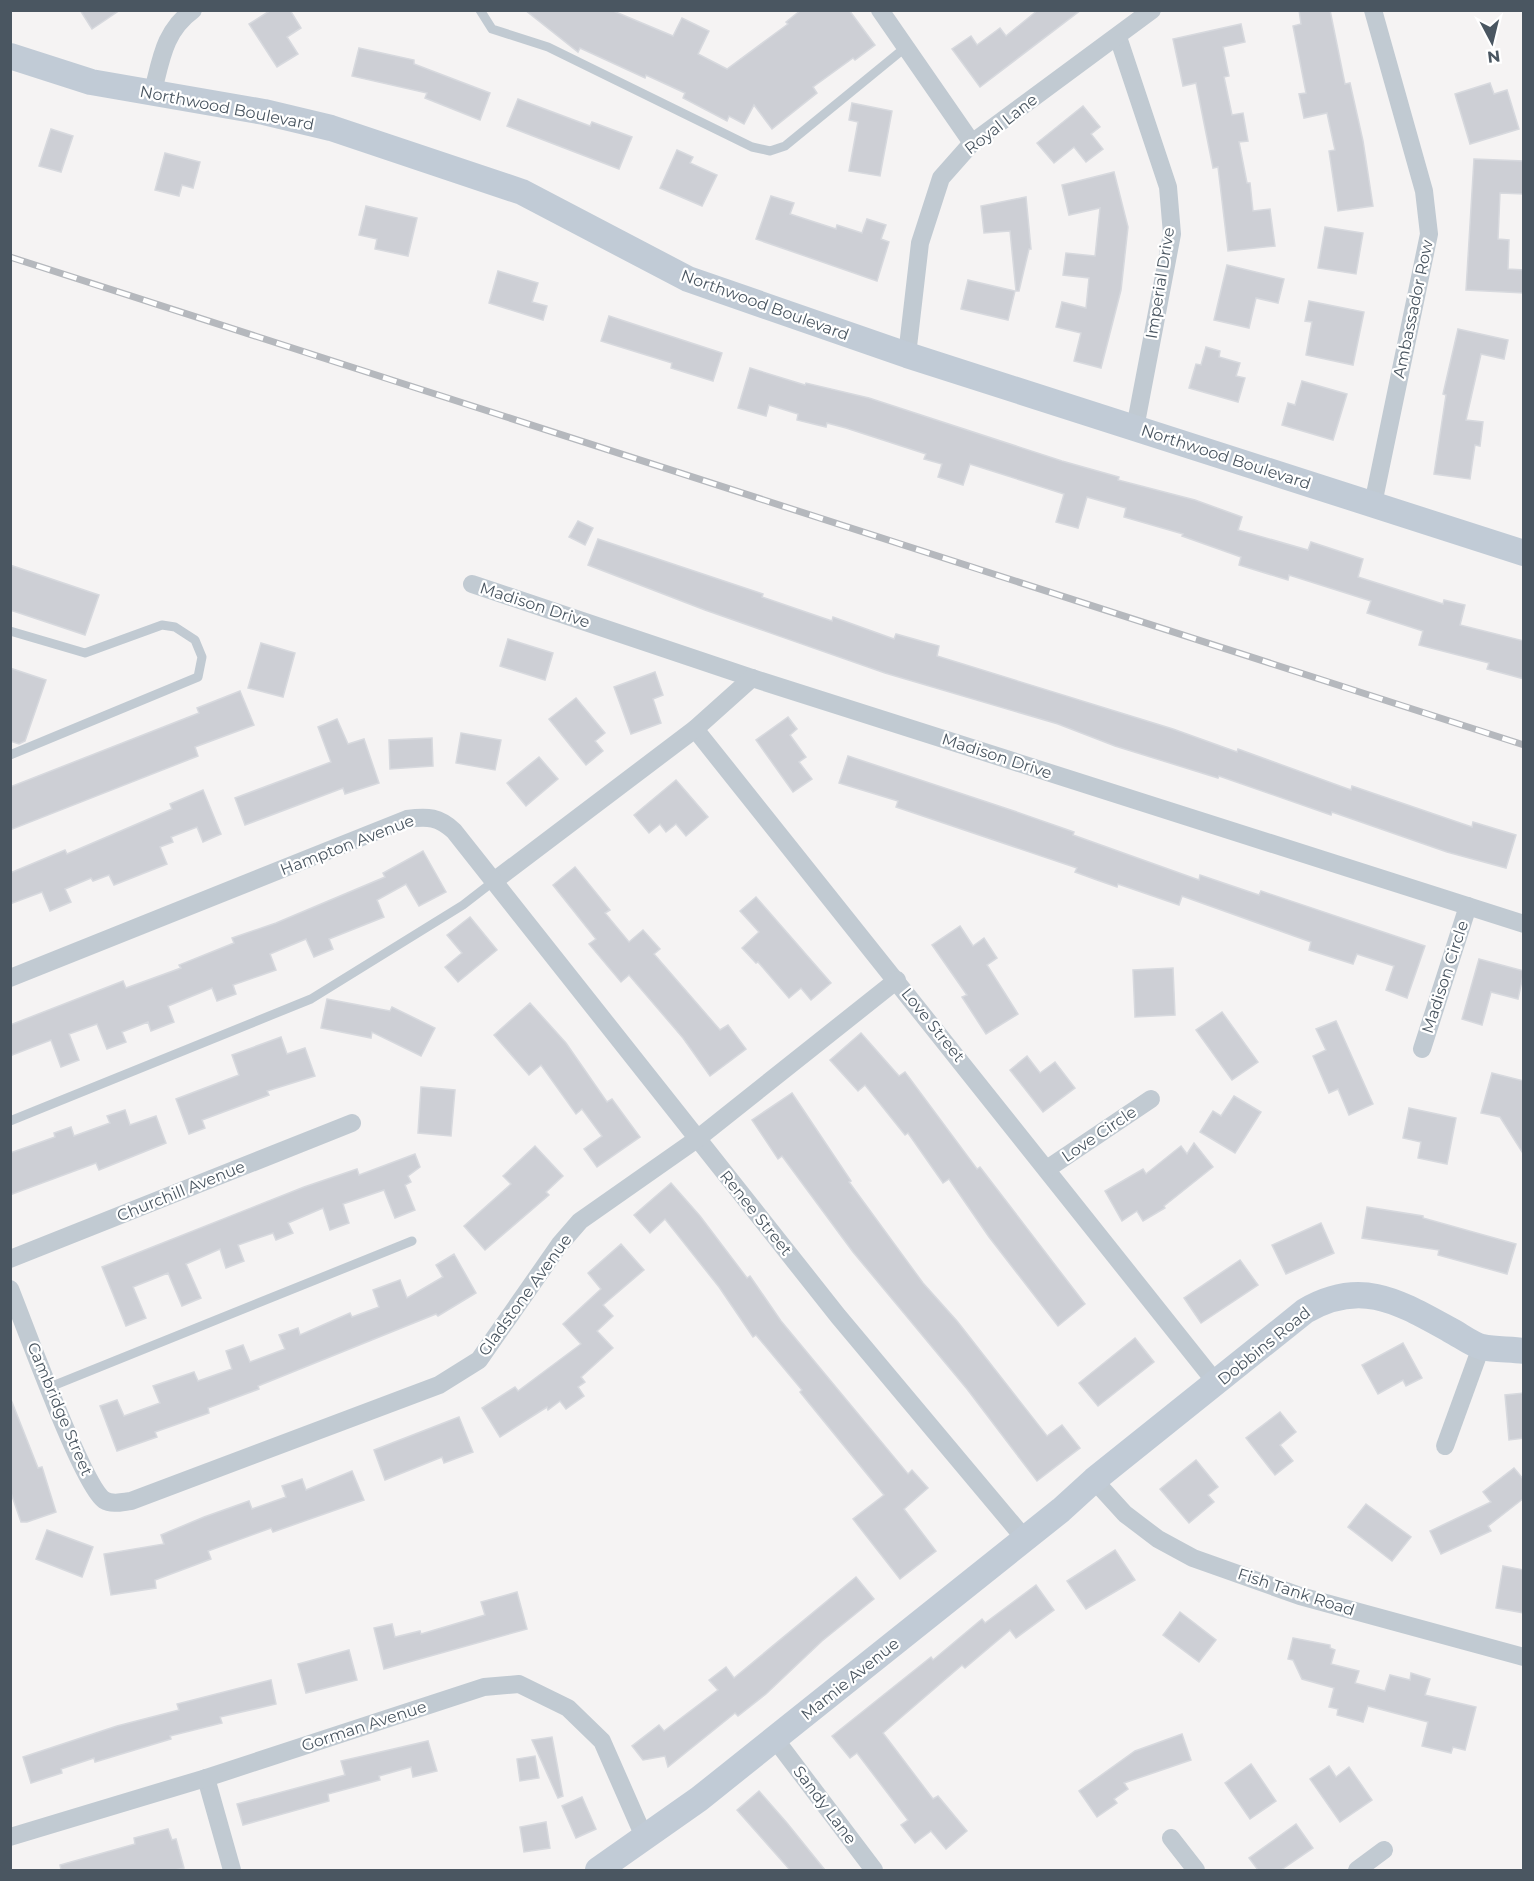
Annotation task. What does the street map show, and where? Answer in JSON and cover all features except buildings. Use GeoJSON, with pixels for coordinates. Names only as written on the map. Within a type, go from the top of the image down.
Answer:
{"type":"FeatureCollection","features":[{"type":"Feature","properties":{"kind":"street"},"geometry":{"type":"LineString","coordinates":[[152,95],[169,35],[178,21],[193,10]]}},
{"type":"Feature","properties":{"kind":"street"},"geometry":{"type":"LineString","coordinates":[[880,10],[972,143]]}},
{"type":"Feature","properties":{"kind":"street","name":"Royal Lane"},"geometry":{"type":"LineString","coordinates":[[907,355],[920,243],[941,178],[972,143],[1152,10]]}},
{"type":"Feature","properties":{"kind":"street","name":"Ambassador Row"},"geometry":{"type":"LineString","coordinates":[[1373,10],[1424,191],[1429,234],[1373,504]]}},
{"type":"Feature","properties":{"kind":"street","name":"Imperial Drive"},"geometry":{"type":"LineString","coordinates":[[1118,37],[1168,187],[1172,234],[1135,428]]}},
{"type":"Feature","properties":{"kind":"street","name":"Northwood Boulevard"},"geometry":{"type":"LineString","coordinates":[[10,56],[91,82],[152,95],[264,112],[331,128],[522,192],[688,279],[907,355],[1524,553]]}},
{"type":"Feature","properties":{"kind":"street","name":"Madison Drive"},"geometry":{"type":"LineString","coordinates":[[472,584],[752,678],[1524,924]]}},
{"type":"Feature","properties":{"kind":"street"},"geometry":{"type":"LineString","coordinates":[[494,882],[695,729],[752,678]]}},
{"type":"Feature","properties":{"kind":"street","name":"Love Street"},"geometry":{"type":"LineString","coordinates":[[695,729],[1217,1384]]}},
{"type":"Feature","properties":{"kind":"street","name":"Hampton Avenue"},"geometry":{"type":"LineString","coordinates":[[10,978],[407,819],[425,816],[441,819],[454,831],[494,882]]}},
{"type":"Feature","properties":{"kind":"street","name":"Renee Street"},"geometry":{"type":"LineString","coordinates":[[494,882],[838,1316],[1025,1539]]}},
{"type":"Feature","properties":{"kind":"street","name":"Madison Circle"},"geometry":{"type":"LineString","coordinates":[[1422,1049],[1468,906]]}},
{"type":"Feature","properties":{"kind":"street","name":"Gladstone Avenue"},"geometry":{"type":"LineString","coordinates":[[100,1495],[104,1500],[116,1503],[131,1501],[439,1385],[479,1360],[560,1244],[580,1221],[697,1140],[897,980]]}},
{"type":"Feature","properties":{"kind":"street","name":"Love Circle"},"geometry":{"type":"LineString","coordinates":[[1047,1169],[1150,1099]]}},
{"type":"Feature","properties":{"kind":"street","name":"Churchill Avenue"},"geometry":{"type":"LineString","coordinates":[[10,1259],[352,1123]]}},
{"type":"Feature","properties":{"kind":"street","name":"Cambridge Street"},"geometry":{"type":"LineString","coordinates":[[10,1289],[82,1468],[100,1495]]}},
{"type":"Feature","properties":{"kind":"street","name":"Dobbins Road"},"geometry":{"type":"LineString","coordinates":[[1094,1480],[1217,1384],[1305,1311],[1321,1302],[1344,1297],[1377,1295],[1395,1301],[1481,1347],[1524,1351]]}},
{"type":"Feature","properties":{"kind":"street"},"geometry":{"type":"LineString","coordinates":[[1445,1446],[1481,1347]]}},
{"type":"Feature","properties":{"kind":"street","name":"Mamie Avenue"},"geometry":{"type":"LineString","coordinates":[[598,1870],[645,1839],[775,1739],[1025,1539],[1094,1480]]}},
{"type":"Feature","properties":{"kind":"street","name":"Fish Tank Road"},"geometry":{"type":"LineString","coordinates":[[1094,1480],[1125,1514],[1158,1539],[1193,1558],[1300,1596],[1524,1657]]}},
{"type":"Feature","properties":{"kind":"street","name":"Gorman Avenue"},"geometry":{"type":"LineString","coordinates":[[10,1837],[206,1778],[484,1687],[519,1684],[568,1708],[602,1741],[645,1839]]}},
{"type":"Feature","properties":{"kind":"street","name":"Sandy Lane"},"geometry":{"type":"LineString","coordinates":[[775,1739],[874,1870]]}},
{"type":"Feature","properties":{"kind":"street"},"geometry":{"type":"LineString","coordinates":[[206,1778],[232,1870]]}},
{"type":"Feature","properties":{"kind":"street"},"geometry":{"type":"LineString","coordinates":[[1171,1838],[1196,1870]]}},
{"type":"Feature","properties":{"kind":"street"},"geometry":{"type":"LineString","coordinates":[[1357,1870],[1384,1850]]}},
{"type":"Feature","properties":{"kind":"lane"},"geometry":{"type":"LineString","coordinates":[[480,10],[492,29],[548,47],[752,147],[770,151],[785,147],[906,47]]}},
{"type":"Feature","properties":{"kind":"lane"},"geometry":{"type":"LineString","coordinates":[[10,631],[85,653],[162,625],[175,627],[195,640],[202,657],[198,677],[10,755]]}},
{"type":"Feature","properties":{"kind":"lane"},"geometry":{"type":"LineString","coordinates":[[10,1121],[311,999],[443,918],[494,882]]}},
{"type":"Feature","properties":{"kind":"lane"},"geometry":{"type":"LineString","coordinates":[[50,1387],[412,1241]]}},
{"type":"Feature","properties":{"kind":"railway"},"geometry":{"type":"LineString","coordinates":[[10,257],[1524,745]]}}]}
